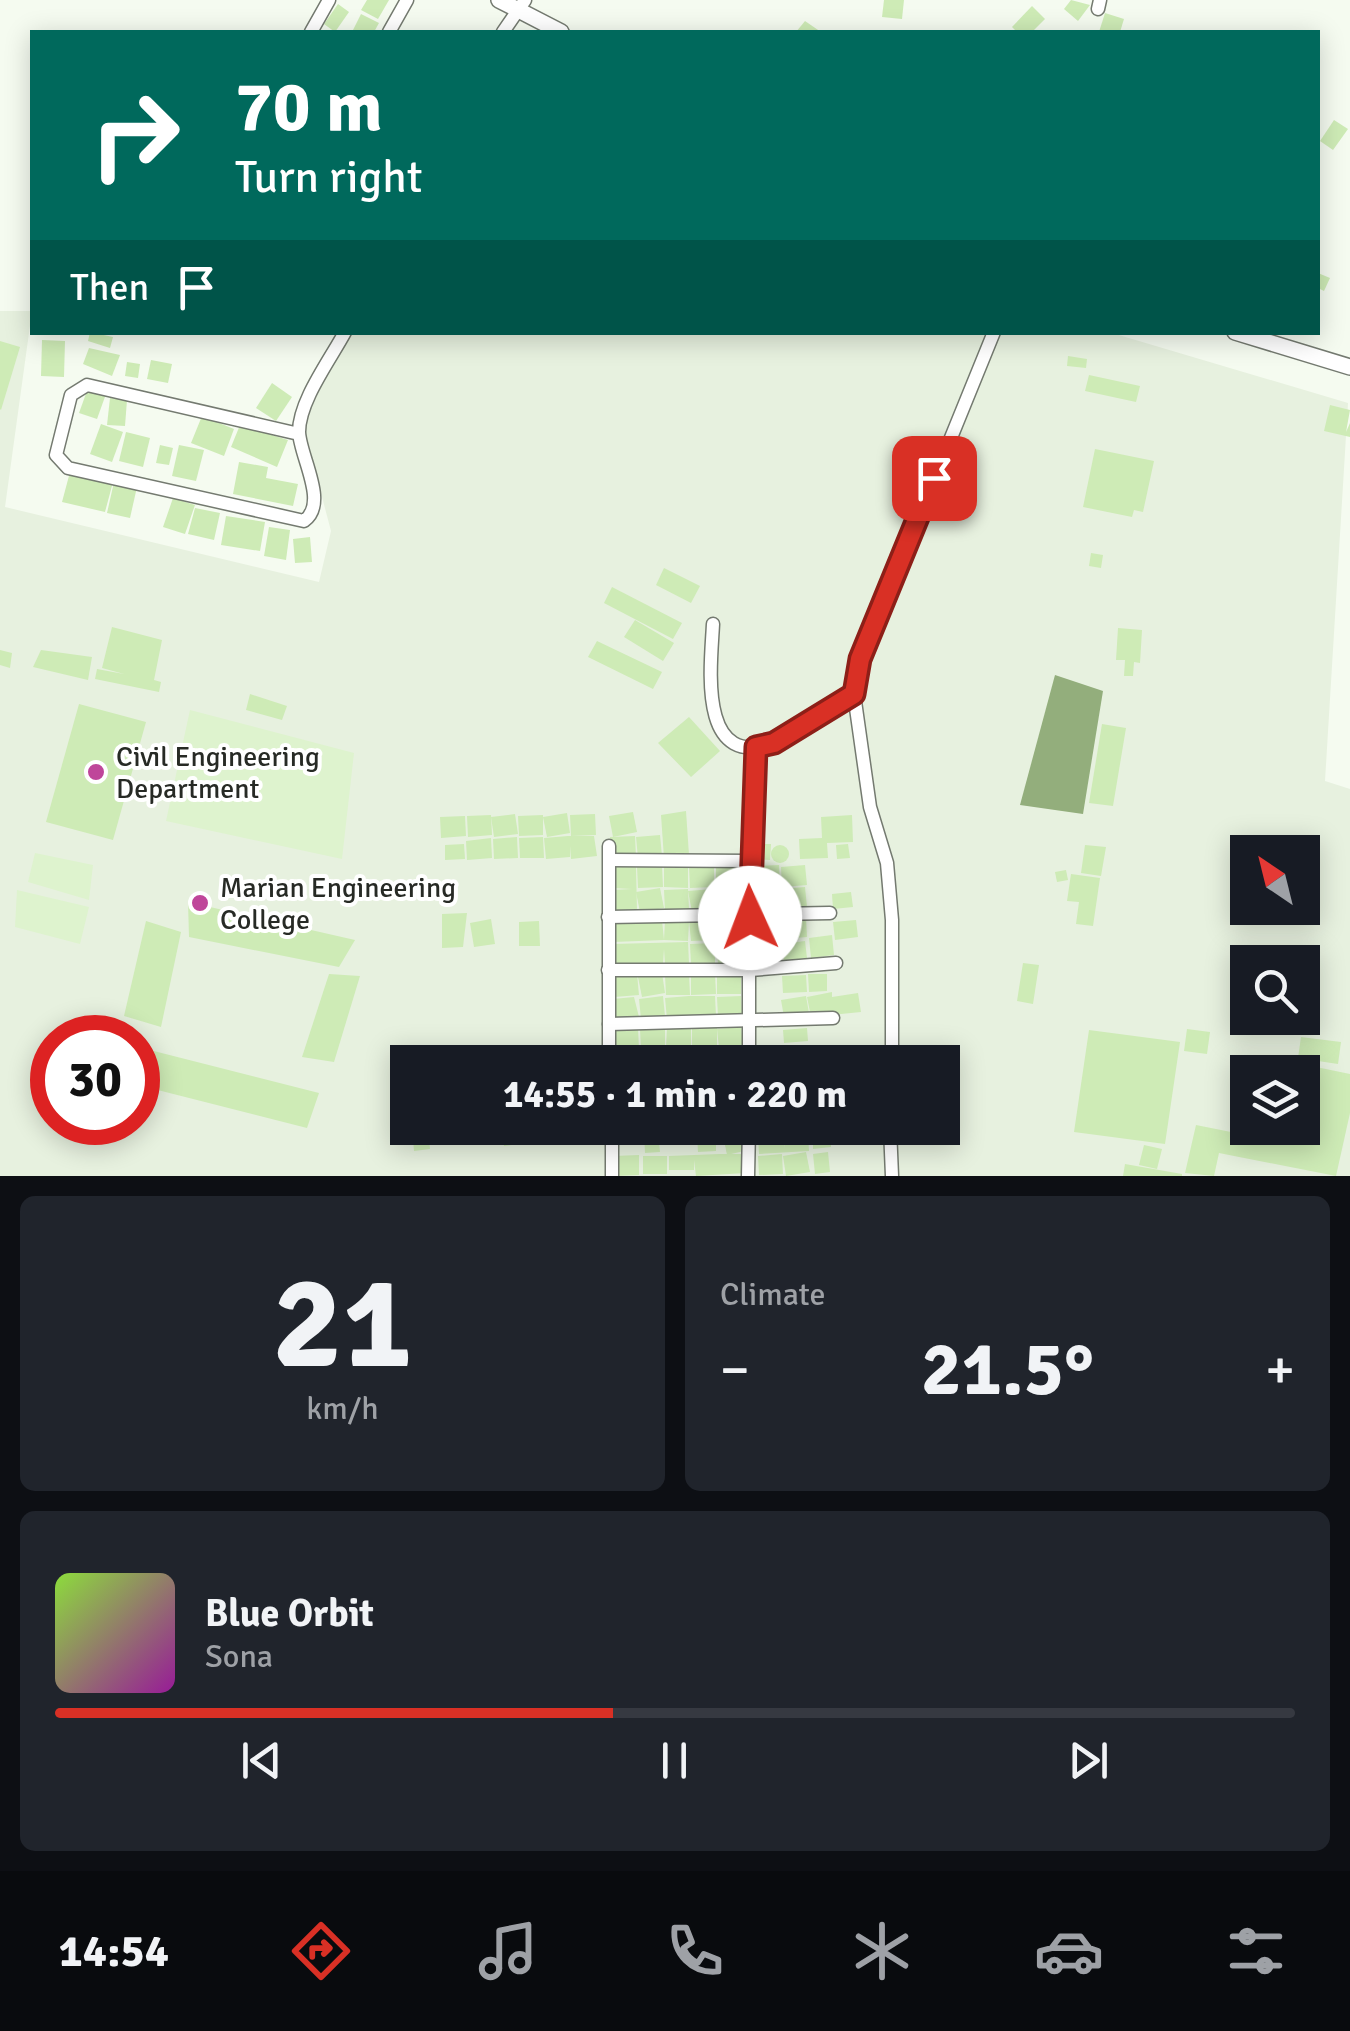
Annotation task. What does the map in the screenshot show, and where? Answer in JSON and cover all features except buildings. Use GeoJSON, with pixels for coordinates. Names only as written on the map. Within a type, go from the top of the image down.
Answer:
{"type":"FeatureCollection","features":[{"type":"Feature","properties":{"kind":"street"},"geometry":{"type":"LineString","coordinates":[[312,30],[329,0]]}},
{"type":"Feature","properties":{"kind":"street"},"geometry":{"type":"LineString","coordinates":[[390,30],[407,0]]}},
{"type":"Feature","properties":{"kind":"street"},"geometry":{"type":"LineString","coordinates":[[499,0],[521,4],[558,30]]}},
{"type":"Feature","properties":{"kind":"street"},"geometry":{"type":"LineString","coordinates":[[504,30],[521,4]]}},
{"type":"Feature","properties":{"kind":"street"},"geometry":{"type":"LineString","coordinates":[[299,434],[88,385],[71,396],[56,454],[68,468],[304,521],[313,507],[313,489],[299,434],[302,416],[342,335]]}},
{"type":"Feature","properties":{"kind":"street"},"geometry":{"type":"LineString","coordinates":[[892,1045],[889,882],[870,807],[854,694],[860,659],[993,335]]}},
{"type":"Feature","properties":{"kind":"street"},"geometry":{"type":"LineString","coordinates":[[1245,335],[1350,366]]}},
{"type":"Feature","properties":{"kind":"street"},"geometry":{"type":"LineString","coordinates":[[713,624],[708,692],[714,716],[727,737],[756,747],[774,743],[854,694]]}},
{"type":"Feature","properties":{"kind":"street"},"geometry":{"type":"LineString","coordinates":[[750,1045],[749,861],[756,747]]}},
{"type":"Feature","properties":{"kind":"street"},"geometry":{"type":"LineString","coordinates":[[610,1045],[609,853],[749,861]]}},
{"type":"Feature","properties":{"kind":"street"},"geometry":{"type":"LineString","coordinates":[[608,917],[750,918],[830,913]]}},
{"type":"Feature","properties":{"kind":"street"},"geometry":{"type":"LineString","coordinates":[[608,970],[750,970],[836,963]]}},
{"type":"Feature","properties":{"kind":"street"},"geometry":{"type":"LineString","coordinates":[[609,1024],[833,1018]]}},
{"type":"Feature","properties":{"kind":"street"},"geometry":{"type":"LineString","coordinates":[[612,1145],[612,1176]]}},
{"type":"Feature","properties":{"kind":"street"},"geometry":{"type":"LineString","coordinates":[[748,1176],[749,1145]]}},
{"type":"Feature","properties":{"kind":"street"},"geometry":{"type":"LineString","coordinates":[[891,1145],[892,1176]]}},
{"type":"Feature","properties":{"kind":"shaded area"},"geometry":{"type":"Polygon","coordinates":[[[0,311],[30,311],[5,507],[319,582],[331,531],[303,425],[345,335],[1119,335],[1348,403],[1325,781],[1350,789],[1350,1176],[0,1176],[0,311]]]}},
{"type":"Feature","properties":{"kind":"shaded area"},"geometry":{"type":"Polygon","coordinates":[[[1055,675],[1103,691],[1083,814],[1020,805],[1055,675]]]}},
{"type":"Feature","properties":{"kind":"shaded area"},"geometry":{"type":"Polygon","coordinates":[[[190,710],[354,753],[342,859],[166,821],[190,710]]]}},
{"type":"Feature","properties":{"kind":"shaded area"},"geometry":{"type":"Polygon","coordinates":[[[35,853],[93,865],[89,900],[28,882],[35,853]]]}},
{"type":"Feature","properties":{"kind":"shaded area"},"geometry":{"type":"Polygon","coordinates":[[[17,890],[89,907],[80,944],[15,927],[17,890]]]}},
{"type":"Feature","properties":{"kind":"place","name":"Civil Engineering Department"},"geometry":{"type":"Point","coordinates":[96,772]}},
{"type":"Feature","properties":{"kind":"place","name":"Marian Engineering College"},"geometry":{"type":"Point","coordinates":[200,903]}},
{"type":"Feature","properties":{"kind":"route"},"geometry":{"type":"LineString","coordinates":[[750,918],[756,747],[774,743],[854,694],[860,659],[934,478]]}}]}
